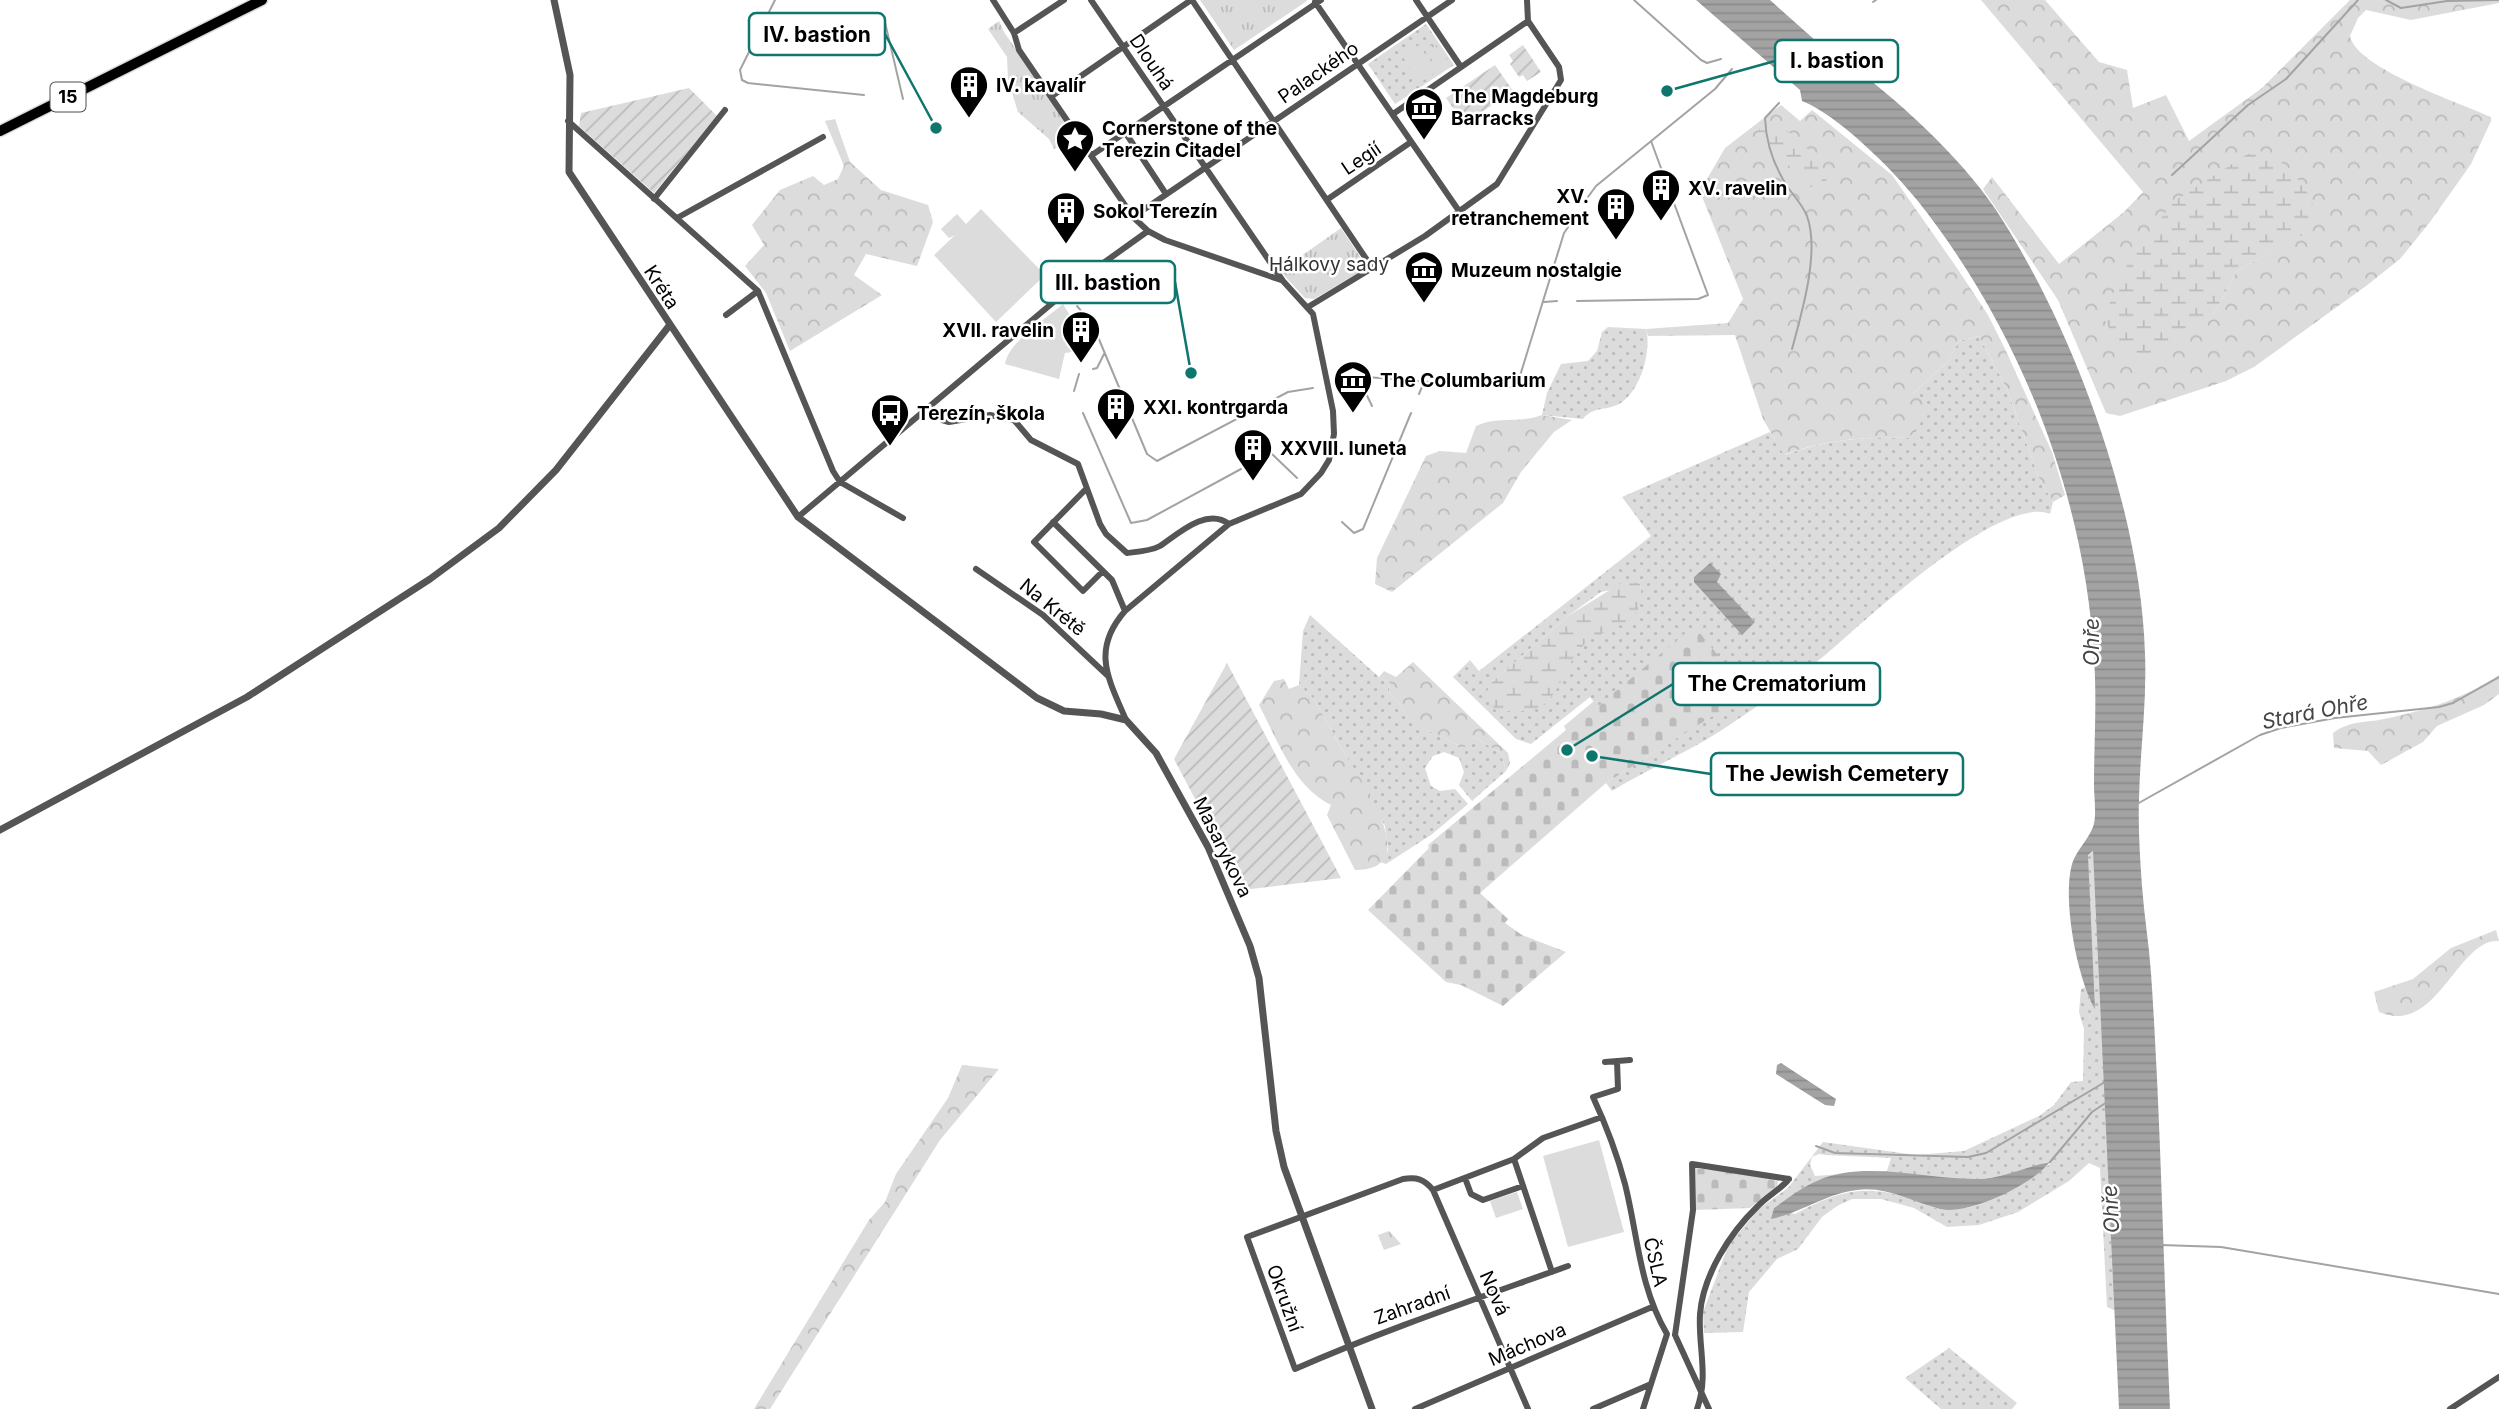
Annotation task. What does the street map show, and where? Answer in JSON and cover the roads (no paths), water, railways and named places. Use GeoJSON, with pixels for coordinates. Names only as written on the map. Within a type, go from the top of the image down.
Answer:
{"type":"FeatureCollection","features":[{"type":"Feature","properties":{"kind":"main road","name":"15"},"geometry":{"type":"LineString","coordinates":[[0,131],[262,0]]}},
{"type":"Feature","properties":{"kind":"street","name":"Kréta"},"geometry":{"type":"LineString","coordinates":[[554,0],[570,75],[569,172],[798,517],[1037,698],[1064,711],[1101,714],[1126,720]]}},
{"type":"Feature","properties":{"kind":"street"},"geometry":{"type":"LineString","coordinates":[[992,0],[1014,33],[1019,50],[1133,217],[1148,231],[1165,240],[1283,281]]}},
{"type":"Feature","properties":{"kind":"street"},"geometry":{"type":"LineString","coordinates":[[1014,33],[1064,0]]}},
{"type":"Feature","properties":{"kind":"street","name":"Dlouhá"},"geometry":{"type":"LineString","coordinates":[[1091,0],[1283,281],[1308,307]]}},
{"type":"Feature","properties":{"kind":"street"},"geometry":{"type":"LineString","coordinates":[[1052,96],[1192,0],[1373,268]]}},
{"type":"Feature","properties":{"kind":"street"},"geometry":{"type":"LineString","coordinates":[[1416,0],[1461,67]]}},
{"type":"Feature","properties":{"kind":"street","name":"Palackého"},"geometry":{"type":"LineString","coordinates":[[1133,217],[1452,0]]}},
{"type":"Feature","properties":{"kind":"street"},"geometry":{"type":"LineString","coordinates":[[1126,720],[1107,675],[1105,642],[1111,627],[1125,611],[1229,524],[1290,502],[1321,473],[1333,447],[1333,411],[1308,307],[1373,268],[1497,184],[1559,86],[1559,67],[1528,21],[1527,0]]}},
{"type":"Feature","properties":{"kind":"street"},"geometry":{"type":"LineString","coordinates":[[1092,155],[1317,1],[1357,64],[1459,211]]}},
{"type":"Feature","properties":{"kind":"street"},"geometry":{"type":"LineString","coordinates":[[1393,114],[1528,21]]}},
{"type":"Feature","properties":{"kind":"street"},"geometry":{"type":"LineString","coordinates":[[654,199],[726,110]]}},
{"type":"Feature","properties":{"kind":"street"},"geometry":{"type":"LineString","coordinates":[[568,121],[758,292],[840,482],[903,518]]}},
{"type":"Feature","properties":{"kind":"street"},"geometry":{"type":"LineString","coordinates":[[1125,132],[1166,194]]}},
{"type":"Feature","properties":{"kind":"street"},"geometry":{"type":"LineString","coordinates":[[677,218],[823,137]]}},
{"type":"Feature","properties":{"kind":"street","name":"Legií"},"geometry":{"type":"LineString","coordinates":[[1328,199],[1412,142]]}},
{"type":"Feature","properties":{"kind":"street"},"geometry":{"type":"LineString","coordinates":[[798,517],[1091,272],[1148,231]]}},
{"type":"Feature","properties":{"kind":"street"},"geometry":{"type":"LineString","coordinates":[[726,315],[758,292]]}},
{"type":"Feature","properties":{"kind":"street"},"geometry":{"type":"LineString","coordinates":[[0,830],[247,697],[430,579],[499,528],[556,470],[669,326]]}},
{"type":"Feature","properties":{"kind":"street"},"geometry":{"type":"LineString","coordinates":[[930,408],[942,420],[949,422],[990,415],[1014,420],[1031,440],[1078,464],[1085,489],[1106,534],[1127,553],[1155,548],[1207,518],[1223,519],[1229,524]]}},
{"type":"Feature","properties":{"kind":"street"},"geometry":{"type":"LineString","coordinates":[[1085,489],[1034,542],[1083,590],[1103,571]]}},
{"type":"Feature","properties":{"kind":"street"},"geometry":{"type":"LineString","coordinates":[[1053,522],[1112,580],[1125,611]]}},
{"type":"Feature","properties":{"kind":"street","name":"Na Krétě"},"geometry":{"type":"LineString","coordinates":[[976,569],[1043,615],[1107,675]]}},
{"type":"Feature","properties":{"kind":"street","name":"Masarykova"},"geometry":{"type":"LineString","coordinates":[[1126,720],[1156,753],[1209,847],[1250,946],[1263,1002],[1276,1131],[1300,1217]]}},
{"type":"Feature","properties":{"kind":"street"},"geometry":{"type":"LineString","coordinates":[[1605,1062],[1630,1060]]}},
{"type":"Feature","properties":{"kind":"street","name":"ČSLA"},"geometry":{"type":"LineString","coordinates":[[1617,1061],[1618,1088],[1593,1097],[1625,1185],[1640,1270],[1651,1307],[1667,1334]]}},
{"type":"Feature","properties":{"kind":"street"},"geometry":{"type":"LineString","coordinates":[[1371,1409],[1300,1217],[1403,1179],[1415,1177],[1433,1190],[1514,1159],[1543,1138],[1602,1117]]}},
{"type":"Feature","properties":{"kind":"street"},"geometry":{"type":"LineString","coordinates":[[1514,1159],[1552,1272]]}},
{"type":"Feature","properties":{"kind":"street"},"geometry":{"type":"LineString","coordinates":[[1697,1409],[1703,1392],[1700,1312],[1706,1289],[1726,1242],[1757,1206],[1789,1179],[1692,1164],[1693,1210],[1675,1335],[1703,1392],[1709,1409]]}},
{"type":"Feature","properties":{"kind":"street"},"geometry":{"type":"LineString","coordinates":[[1465,1178],[1471,1194],[1483,1200],[1523,1186]]}},
{"type":"Feature","properties":{"kind":"street","name":"Nová"},"geometry":{"type":"LineString","coordinates":[[1433,1190],[1528,1409]]}},
{"type":"Feature","properties":{"kind":"street","name":"Okružní"},"geometry":{"type":"LineString","coordinates":[[1300,1217],[1247,1237],[1295,1369],[1347,1346]]}},
{"type":"Feature","properties":{"kind":"street","name":"Zahradní"},"geometry":{"type":"LineString","coordinates":[[1347,1346],[1568,1266]]}},
{"type":"Feature","properties":{"kind":"street","name":"Máchova"},"geometry":{"type":"LineString","coordinates":[[1415,1409],[1651,1307]]}},
{"type":"Feature","properties":{"kind":"street"},"geometry":{"type":"LineString","coordinates":[[1643,1409],[1667,1334],[1675,1335]]}},
{"type":"Feature","properties":{"kind":"street"},"geometry":{"type":"LineString","coordinates":[[2450,1409],[2499,1377]]}},
{"type":"Feature","properties":{"kind":"street"},"geometry":{"type":"LineString","coordinates":[[1594,1409],[1651,1384]]}},
{"type":"Feature","properties":{"kind":"water","name":"Ohře"},"geometry":{"type":"Polygon","coordinates":[[[1696,0],[1770,0],[1816,41],[1827,40],[1842,53],[1841,58],[1883,90],[1945,148],[1996,210],[2025,257],[2052,309],[2098,423],[2117,482],[2141,599],[2145,690],[2139,832],[2160,1136],[2170,1409],[2119,1409],[2093,851],[2088,855],[2095,1009],[2077,959],[2069,897],[2072,864],[2091,832],[2095,817],[2094,658],[2088,596],[2077,535],[2061,475],[2015,358],[1986,302],[1954,250],[1917,200],[1864,144],[1832,118],[1802,101],[1800,90],[1696,0]]]}},
{"type":"Feature","properties":{"kind":"water"},"geometry":{"type":"Polygon","coordinates":[[[1710,563],[1721,574],[1717,582],[1755,622],[1742,635],[1694,582],[1694,577],[1710,563]]]}},
{"type":"Feature","properties":{"kind":"water"},"geometry":{"type":"Polygon","coordinates":[[[1781,1063],[1836,1099],[1834,1106],[1825,1105],[1776,1074],[1777,1065],[1781,1063]]]}},
{"type":"Feature","properties":{"kind":"water"},"geometry":{"type":"Polygon","coordinates":[[[2050,1162],[2030,1180],[2000,1196],[1967,1208],[1940,1209],[1889,1192],[1868,1189],[1835,1195],[1771,1219],[1774,1208],[1795,1193],[1837,1174],[1877,1171],[1978,1179],[1997,1177],[2050,1162]]]}},
{"type":"Feature","properties":{"kind":"waterway"},"geometry":{"type":"LineString","coordinates":[[775,0],[740,70],[742,80],[748,83],[864,95]]}},
{"type":"Feature","properties":{"kind":"waterway"},"geometry":{"type":"LineString","coordinates":[[1634,0],[1701,60],[1707,63],[1721,59]]}},
{"type":"Feature","properties":{"kind":"waterway"},"geometry":{"type":"LineString","coordinates":[[2172,175],[2248,105],[2286,79],[2358,0]]}},
{"type":"Feature","properties":{"kind":"waterway","name":"Stará Ohře"},"geometry":{"type":"LineString","coordinates":[[2386,0],[2401,8],[2447,1],[2499,0]]}},
{"type":"Feature","properties":{"kind":"waterway"},"geometry":{"type":"LineString","coordinates":[[884,18],[903,99]]}},
{"type":"Feature","properties":{"kind":"waterway"},"geometry":{"type":"LineString","coordinates":[[1588,197],[1596,186],[1715,89],[1732,69]]}},
{"type":"Feature","properties":{"kind":"waterway"},"geometry":{"type":"LineString","coordinates":[[1779,103],[1765,118],[1769,146],[1779,172],[1807,216],[1812,247],[1808,282],[1792,349]]}},
{"type":"Feature","properties":{"kind":"waterway"},"geometry":{"type":"LineString","coordinates":[[1577,301],[1698,299],[1708,295],[1651,141]]}},
{"type":"Feature","properties":{"kind":"waterway"},"geometry":{"type":"LineString","coordinates":[[1342,382],[1367,377],[1506,388],[1514,386],[1519,379],[1564,233],[1571,223]]}},
{"type":"Feature","properties":{"kind":"waterway"},"geometry":{"type":"LineString","coordinates":[[1544,302],[1557,301]]}},
{"type":"Feature","properties":{"kind":"waterway"},"geometry":{"type":"LineString","coordinates":[[1077,306],[1093,325],[1147,454],[1157,461],[1288,392],[1313,388]]}},
{"type":"Feature","properties":{"kind":"waterway"},"geometry":{"type":"LineString","coordinates":[[1093,369],[1097,368],[1104,354]]}},
{"type":"Feature","properties":{"kind":"waterway"},"geometry":{"type":"LineString","coordinates":[[1074,391],[1079,374]]}},
{"type":"Feature","properties":{"kind":"waterway"},"geometry":{"type":"LineString","coordinates":[[1359,379],[1372,406]]}},
{"type":"Feature","properties":{"kind":"waterway"},"geometry":{"type":"LineString","coordinates":[[1419,394],[1424,382]]}},
{"type":"Feature","properties":{"kind":"waterway"},"geometry":{"type":"LineString","coordinates":[[1083,413],[1131,523],[1147,520],[1241,469]]}},
{"type":"Feature","properties":{"kind":"waterway"},"geometry":{"type":"LineString","coordinates":[[1342,522],[1354,533],[1363,529],[1411,413]]}},
{"type":"Feature","properties":{"kind":"waterway"},"geometry":{"type":"LineString","coordinates":[[1263,457],[1272,454],[1297,478]]}},
{"type":"Feature","properties":{"kind":"waterway","name":"Stará Ohře"},"geometry":{"type":"LineString","coordinates":[[2137,804],[2260,735],[2281,728],[2335,718],[2439,707],[2453,703],[2499,677]]}},
{"type":"Feature","properties":{"kind":"waterway"},"geometry":{"type":"LineString","coordinates":[[1816,1146],[1835,1153],[1968,1157],[1986,1153],[2105,1082]]}},
{"type":"Feature","properties":{"kind":"waterway"},"geometry":{"type":"LineString","coordinates":[[2050,1162],[2092,1112],[2107,1102]]}},
{"type":"Feature","properties":{"kind":"waterway"},"geometry":{"type":"LineString","coordinates":[[2161,1245],[2221,1247],[2499,1294]]}},
{"type":"Feature","properties":{"kind":"place","name":"I. bastion"},"geometry":{"type":"Point","coordinates":[1667,91]}},
{"type":"Feature","properties":{"kind":"place","name":"IV. kavalír"},"geometry":{"type":"Point","coordinates":[969,119]}},
{"type":"Feature","properties":{"kind":"place","name":"IV. bastion"},"geometry":{"type":"Point","coordinates":[936,128]}},
{"type":"Feature","properties":{"kind":"place","name":"The Magdeburg Barracks"},"geometry":{"type":"Point","coordinates":[1424,141]}},
{"type":"Feature","properties":{"kind":"place","name":"Cornerstone of the Terezin Citadel"},"geometry":{"type":"Point","coordinates":[1075,173]}},
{"type":"Feature","properties":{"kind":"place","name":"XV. ravelin"},"geometry":{"type":"Point","coordinates":[1661,222]}},
{"type":"Feature","properties":{"kind":"place","name":"XV. retranchement"},"geometry":{"type":"Point","coordinates":[1616,241]}},
{"type":"Feature","properties":{"kind":"place","name":"Sokol Terezín"},"geometry":{"type":"Point","coordinates":[1066,245]}},
{"type":"Feature","properties":{"kind":"place","name":"Muzeum nostalgie"},"geometry":{"type":"Point","coordinates":[1424,304]}},
{"type":"Feature","properties":{"kind":"place","name":"XVII. ravelin"},"geometry":{"type":"Point","coordinates":[1081,364]}},
{"type":"Feature","properties":{"kind":"place","name":"III. bastion"},"geometry":{"type":"Point","coordinates":[1191,373]}},
{"type":"Feature","properties":{"kind":"place","name":"The Columbarium"},"geometry":{"type":"Point","coordinates":[1353,414]}},
{"type":"Feature","properties":{"kind":"place","name":"XXI. kontrgarda"},"geometry":{"type":"Point","coordinates":[1116,441]}},
{"type":"Feature","properties":{"kind":"place","name":"Terezín, škola"},"geometry":{"type":"Point","coordinates":[890,447]}},
{"type":"Feature","properties":{"kind":"place","name":"XXVIII. luneta"},"geometry":{"type":"Point","coordinates":[1253,482]}},
{"type":"Feature","properties":{"kind":"place","name":"The Crematorium"},"geometry":{"type":"Point","coordinates":[1567,750]}},
{"type":"Feature","properties":{"kind":"place","name":"The Jewish Cemetery"},"geometry":{"type":"Point","coordinates":[1592,756]}},
{"type":"Feature","properties":{"kind":"park label","name":"Hálkovy sady"},"geometry":{"type":"Point","coordinates":[1329,264]}}]}
